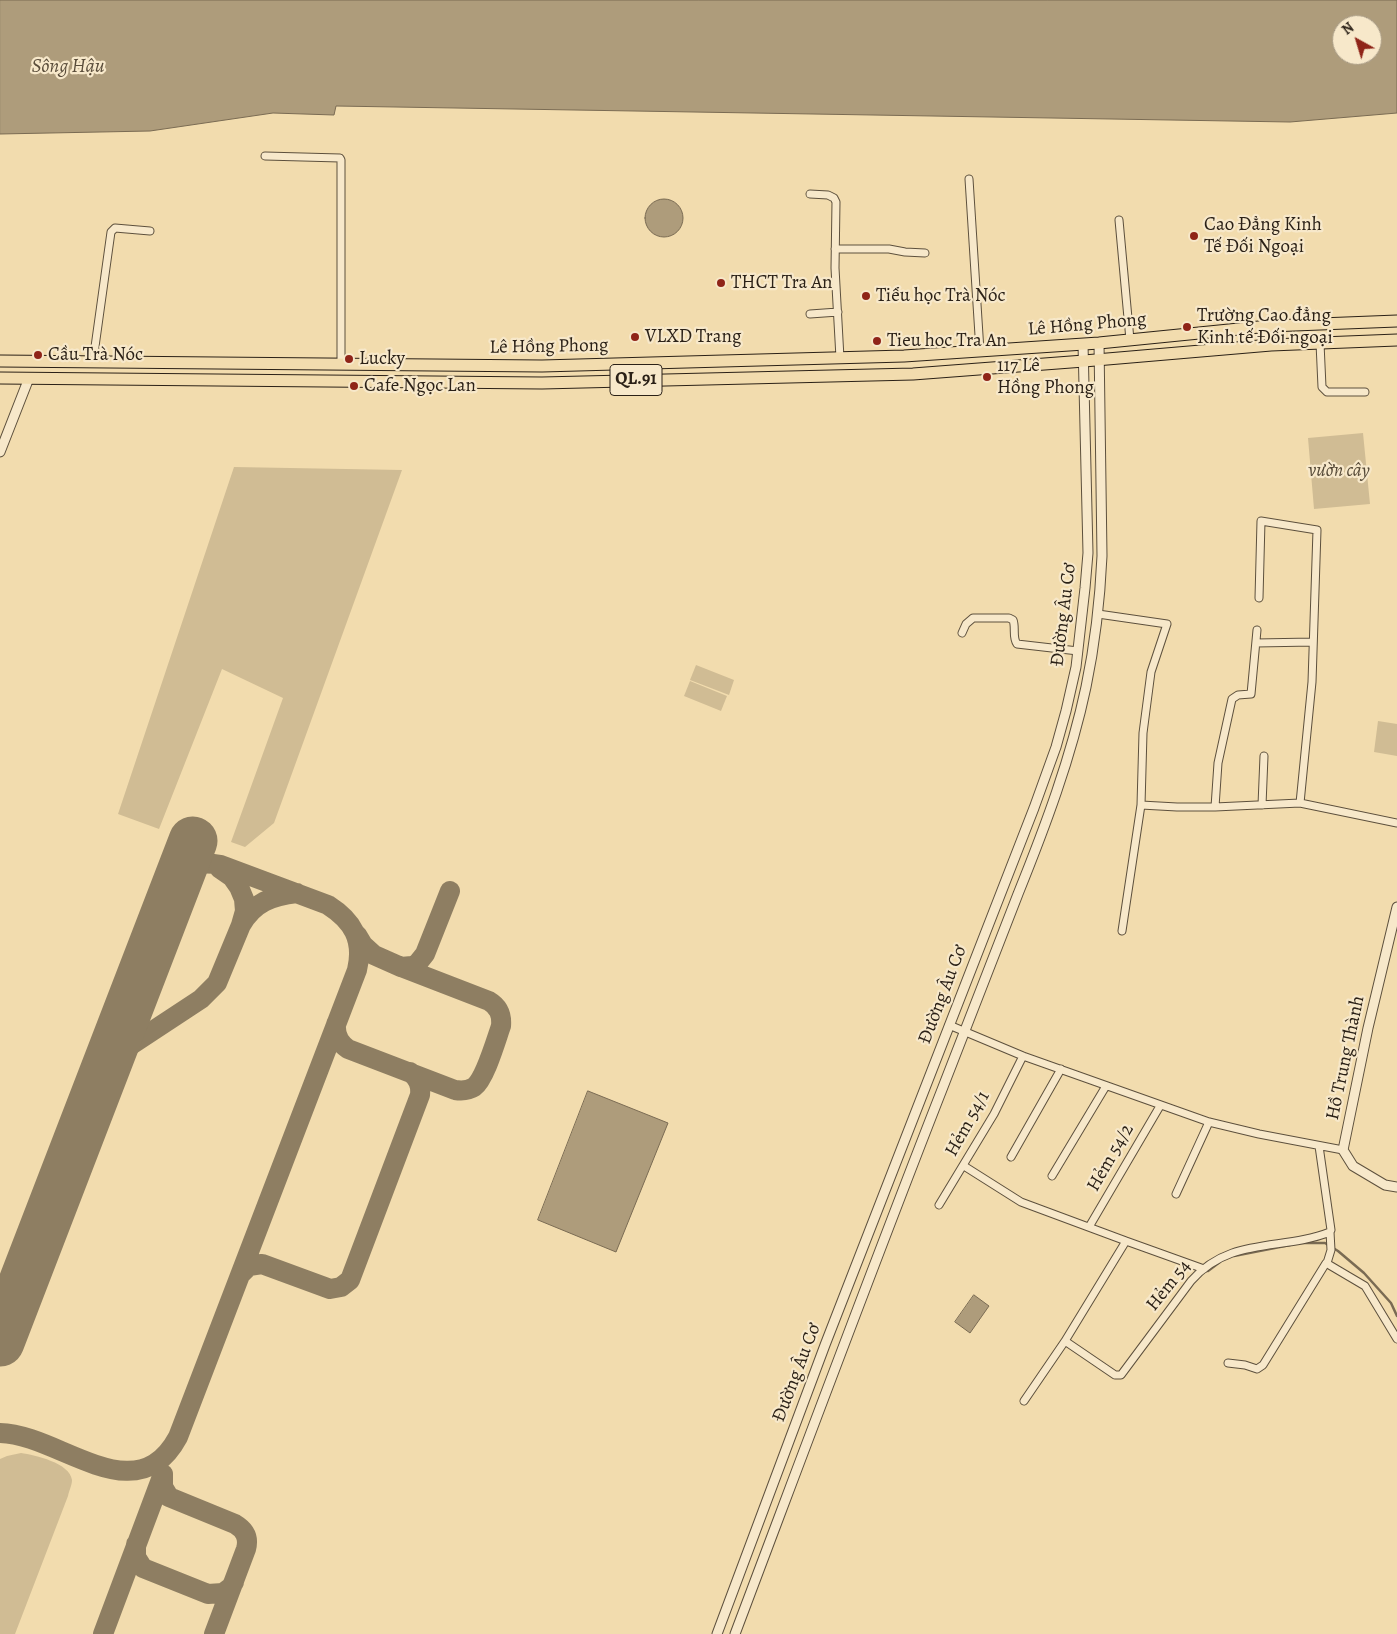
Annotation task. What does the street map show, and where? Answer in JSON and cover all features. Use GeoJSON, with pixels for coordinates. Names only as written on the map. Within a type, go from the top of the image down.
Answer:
{"type":"FeatureCollection","features":[{"type":"Feature","properties":{"kind":"highway","name":"Lê Hồng Phong"},"geometry":{"type":"LineString","coordinates":[[0,361],[542,366],[840,358],[904,356],[1099,343],[1269,326],[1397,321]]}},
{"type":"Feature","properties":{"kind":"highway"},"geometry":{"type":"LineString","coordinates":[[1269,326],[1271,344]]}},
{"type":"Feature","properties":{"kind":"highway","name":"Lê Hồng Phong"},"geometry":{"type":"LineString","coordinates":[[0,378],[542,383],[913,374],[1099,360],[1271,344],[1397,340]]}},
{"type":"Feature","properties":{"kind":"highway"},"geometry":{"type":"LineString","coordinates":[[50,361],[51,378]]}},
{"type":"Feature","properties":{"kind":"street"},"geometry":{"type":"LineString","coordinates":[[264,156],[340,158],[341,160],[341,364]]}},
{"type":"Feature","properties":{"kind":"street"},"geometry":{"type":"LineString","coordinates":[[969,179],[980,351]]}},
{"type":"Feature","properties":{"kind":"street"},"geometry":{"type":"LineString","coordinates":[[810,194],[828,195],[834,198],[836,202],[835,249],[840,358]]}},
{"type":"Feature","properties":{"kind":"street"},"geometry":{"type":"LineString","coordinates":[[1119,220],[1130,340]]}},
{"type":"Feature","properties":{"kind":"street"},"geometry":{"type":"LineString","coordinates":[[93,361],[111,232],[115,228],[150,231]]}},
{"type":"Feature","properties":{"kind":"street"},"geometry":{"type":"LineString","coordinates":[[835,249],[888,249],[925,253]]}},
{"type":"Feature","properties":{"kind":"street"},"geometry":{"type":"LineString","coordinates":[[810,314],[838,312]]}},
{"type":"Feature","properties":{"kind":"street","name":"Đường Âu Cơ"},"geometry":{"type":"LineString","coordinates":[[735,1634],[1039,840],[1071,748],[1079,719],[1098,614],[1102,556],[1099,343]]}},
{"type":"Feature","properties":{"kind":"street"},"geometry":{"type":"LineString","coordinates":[[1320,343],[1322,387],[1325,391],[1365,392]]}},
{"type":"Feature","properties":{"kind":"street","name":"Đường Âu Cơ"},"geometry":{"type":"LineString","coordinates":[[717,1634],[825,1345],[1024,834],[1061,729],[1076,668],[1088,553],[1083,344]]}},
{"type":"Feature","properties":{"kind":"street"},"geometry":{"type":"LineString","coordinates":[[0,452],[29,378]]}},
{"type":"Feature","properties":{"kind":"street"},"geometry":{"type":"LineString","coordinates":[[1259,598],[1261,521],[1317,530],[1312,682],[1300,803]]}},
{"type":"Feature","properties":{"kind":"street"},"geometry":{"type":"LineString","coordinates":[[1098,614],[1167,624],[1152,672],[1143,733],[1141,805],[1122,930]]}},
{"type":"Feature","properties":{"kind":"street"},"geometry":{"type":"LineString","coordinates":[[962,633],[966,624],[973,618],[1009,618],[1014,623],[1015,641],[1017,644],[1078,651]]}},
{"type":"Feature","properties":{"kind":"street"},"geometry":{"type":"LineString","coordinates":[[1215,807],[1218,763],[1232,700],[1238,695],[1250,694],[1257,630]]}},
{"type":"Feature","properties":{"kind":"street"},"geometry":{"type":"LineString","coordinates":[[1256,643],[1313,642]]}},
{"type":"Feature","properties":{"kind":"street"},"geometry":{"type":"LineString","coordinates":[[1262,805],[1264,756]]}},
{"type":"Feature","properties":{"kind":"street"},"geometry":{"type":"LineString","coordinates":[[1141,805],[1215,807],[1300,803],[1397,823]]}},
{"type":"Feature","properties":{"kind":"street"},"geometry":{"type":"LineString","coordinates":[[1024,834],[1039,840]]}},
{"type":"Feature","properties":{"kind":"street","name":"Hồ Trung Thành"},"geometry":{"type":"LineString","coordinates":[[1397,907],[1368,1028],[1343,1150],[1353,1166],[1385,1185],[1397,1187]]}},
{"type":"Feature","properties":{"kind":"street"},"geometry":{"type":"LineString","coordinates":[[949,1025],[1023,1056],[1209,1122],[1259,1134],[1343,1150]]}},
{"type":"Feature","properties":{"kind":"street","name":"Hẻm 54/1"},"geometry":{"type":"LineString","coordinates":[[939,1205],[994,1114],[1023,1056]]}},
{"type":"Feature","properties":{"kind":"street"},"geometry":{"type":"LineString","coordinates":[[1011,1157],[1061,1069]]}},
{"type":"Feature","properties":{"kind":"street"},"geometry":{"type":"LineString","coordinates":[[1052,1176],[1106,1086]]}},
{"type":"Feature","properties":{"kind":"street","name":"Hẻm 54/2"},"geometry":{"type":"LineString","coordinates":[[1089,1227],[1160,1106]]}},
{"type":"Feature","properties":{"kind":"street"},"geometry":{"type":"LineString","coordinates":[[1176,1194],[1209,1122]]}},
{"type":"Feature","properties":{"kind":"street"},"geometry":{"type":"LineString","coordinates":[[1228,1362],[1257,1368],[1263,1365],[1325,1264],[1327,1264],[1331,1247],[1330,1232],[1319,1146]]}},
{"type":"Feature","properties":{"kind":"street"},"geometry":{"type":"LineString","coordinates":[[964,1166],[1021,1202],[1204,1268]]}},
{"type":"Feature","properties":{"kind":"street","name":"Hẻm 54"},"geometry":{"type":"LineString","coordinates":[[1065,1341],[1115,1375],[1121,1375],[1191,1281],[1204,1268],[1235,1251],[1294,1241],[1330,1232]]}},
{"type":"Feature","properties":{"kind":"street"},"geometry":{"type":"LineString","coordinates":[[1024,1401],[1065,1341],[1126,1240]]}},
{"type":"Feature","properties":{"kind":"street"},"geometry":{"type":"LineString","coordinates":[[1327,1264],[1365,1286],[1397,1339]]}},
{"type":"Feature","properties":{"kind":"green space","name":"vườn cây"},"geometry":{"type":"Polygon","coordinates":[[[1363,433],[1370,504],[1314,509],[1308,438],[1363,433]]]}},
{"type":"Feature","properties":{"kind":"green space"},"geometry":{"type":"Polygon","coordinates":[[[234,467],[402,470],[274,823],[245,847],[231,842],[283,698],[222,669],[159,829],[118,814],[234,467]]]}},
{"type":"Feature","properties":{"kind":"green space"},"geometry":{"type":"Polygon","coordinates":[[[696,665],[734,680],[729,695],[690,680],[696,665]]]}},
{"type":"Feature","properties":{"kind":"green space"},"geometry":{"type":"Polygon","coordinates":[[[690,681],[727,696],[721,711],[684,696],[690,681]]]}},
{"type":"Feature","properties":{"kind":"green space"},"geometry":{"type":"Polygon","coordinates":[[[1378,721],[1397,724],[1397,756],[1374,752],[1378,721]]]}},
{"type":"Feature","properties":{"kind":"green space"},"geometry":{"type":"Polygon","coordinates":[[[21,1453],[43,1458],[59,1465],[70,1474],[72,1482],[15,1634],[0,1634],[0,1459],[21,1453]]]}},
{"type":"Feature","properties":{"kind":"water","name":"Sông Hậu"},"geometry":{"type":"Polygon","coordinates":[[[0,0],[1397,0],[1397,113],[1290,122],[336,106],[334,115],[273,113],[150,131],[0,134],[0,0]]]}},
{"type":"Feature","properties":{"kind":"water"},"geometry":{"type":"Polygon","coordinates":[[[664,199],[677,205],[683,218],[677,231],[664,237],[651,231],[645,218],[651,205],[664,199]]]}},
{"type":"Feature","properties":{"kind":"water"},"geometry":{"type":"Polygon","coordinates":[[[588,1091],[668,1123],[616,1252],[538,1220],[588,1091]]]}},
{"type":"Feature","properties":{"kind":"water"},"geometry":{"type":"Polygon","coordinates":[[[974,1295],[989,1306],[970,1333],[955,1322],[974,1295]]]}},
{"type":"Feature","properties":{"kind":"waterway"},"geometry":{"type":"LineString","coordinates":[[1300,1243],[1325,1243],[1338,1251],[1364,1273],[1391,1303],[1397,1316]]}},
{"type":"Feature","properties":{"kind":"waterway"},"geometry":{"type":"LineString","coordinates":[[1234,1256],[1290,1245]]}},
{"type":"Feature","properties":{"kind":"waterway"},"geometry":{"type":"LineString","coordinates":[[1208,1271],[1220,1262]]}},
{"type":"Feature","properties":{"kind":"taxiway"},"geometry":{"type":"LineString","coordinates":[[0,1433],[23,1437],[95,1465],[119,1470],[141,1469],[161,1459],[178,1437],[357,970],[359,949],[354,932],[344,918],[328,905],[221,865],[202,863],[183,867]]}},
{"type":"Feature","properties":{"kind":"taxiway"},"geometry":{"type":"LineString","coordinates":[[100,1081],[109,1063],[116,1055],[201,999],[217,983],[245,911],[244,899],[239,887],[232,877],[219,868]]}},
{"type":"Feature","properties":{"kind":"taxiway"},"geometry":{"type":"LineString","coordinates":[[357,935],[363,945],[374,955],[401,967],[417,964],[425,954],[450,891]]}},
{"type":"Feature","properties":{"kind":"taxiway"},"geometry":{"type":"LineString","coordinates":[[241,925],[246,917],[264,901],[297,893]]}},
{"type":"Feature","properties":{"kind":"taxiway"},"geometry":{"type":"LineString","coordinates":[[336,1024],[338,1038],[348,1049],[455,1090],[465,1090],[474,1087],[486,1068],[501,1026],[501,1018],[497,1009],[489,1001],[401,967]]}},
{"type":"Feature","properties":{"kind":"taxiway"},"geometry":{"type":"LineString","coordinates":[[240,1275],[249,1266],[262,1264],[330,1289],[341,1287],[350,1280],[420,1095],[418,1082],[410,1072]]}},
{"type":"Feature","properties":{"kind":"taxiway"},"geometry":{"type":"LineString","coordinates":[[103,1634],[163,1474]]}},
{"type":"Feature","properties":{"kind":"taxiway"},"geometry":{"type":"LineString","coordinates":[[163,1475],[163,1487],[169,1497],[235,1524],[244,1532],[246,1538],[246,1549],[214,1634]]}},
{"type":"Feature","properties":{"kind":"taxiway"},"geometry":{"type":"LineString","coordinates":[[136,1544],[136,1557],[143,1568],[208,1594],[223,1593],[234,1582]]}},
{"type":"Feature","properties":{"kind":"runway"},"geometry":{"type":"LineString","coordinates":[[0,1342],[193,841]]}},
{"type":"Feature","properties":{"kind":"place","name":"Cao Đẳng Kinh Tế Đối Ngoại"},"geometry":{"type":"Point","coordinates":[1194,236]}},
{"type":"Feature","properties":{"kind":"place","name":"THCT Tra An"},"geometry":{"type":"Point","coordinates":[721,283]}},
{"type":"Feature","properties":{"kind":"place","name":"Tiểu học Trà Nóc"},"geometry":{"type":"Point","coordinates":[866,296]}},
{"type":"Feature","properties":{"kind":"place","name":"Trường Cao đẳng Kinh tế Đối ngoại"},"geometry":{"type":"Point","coordinates":[1187,327]}},
{"type":"Feature","properties":{"kind":"place","name":"VLXD Trang"},"geometry":{"type":"Point","coordinates":[635,337]}},
{"type":"Feature","properties":{"kind":"place","name":"Tieu hoc Tra An"},"geometry":{"type":"Point","coordinates":[877,341]}},
{"type":"Feature","properties":{"kind":"place","name":"Cầu Trà Nóc"},"geometry":{"type":"Point","coordinates":[38,355]}},
{"type":"Feature","properties":{"kind":"place","name":"Lucky"},"geometry":{"type":"Point","coordinates":[349,359]}},
{"type":"Feature","properties":{"kind":"place","name":"117 Lê Hồng Phong"},"geometry":{"type":"Point","coordinates":[987,377]}},
{"type":"Feature","properties":{"kind":"place","name":"Cafe Ngọc Lan"},"geometry":{"type":"Point","coordinates":[354,386]}}]}
